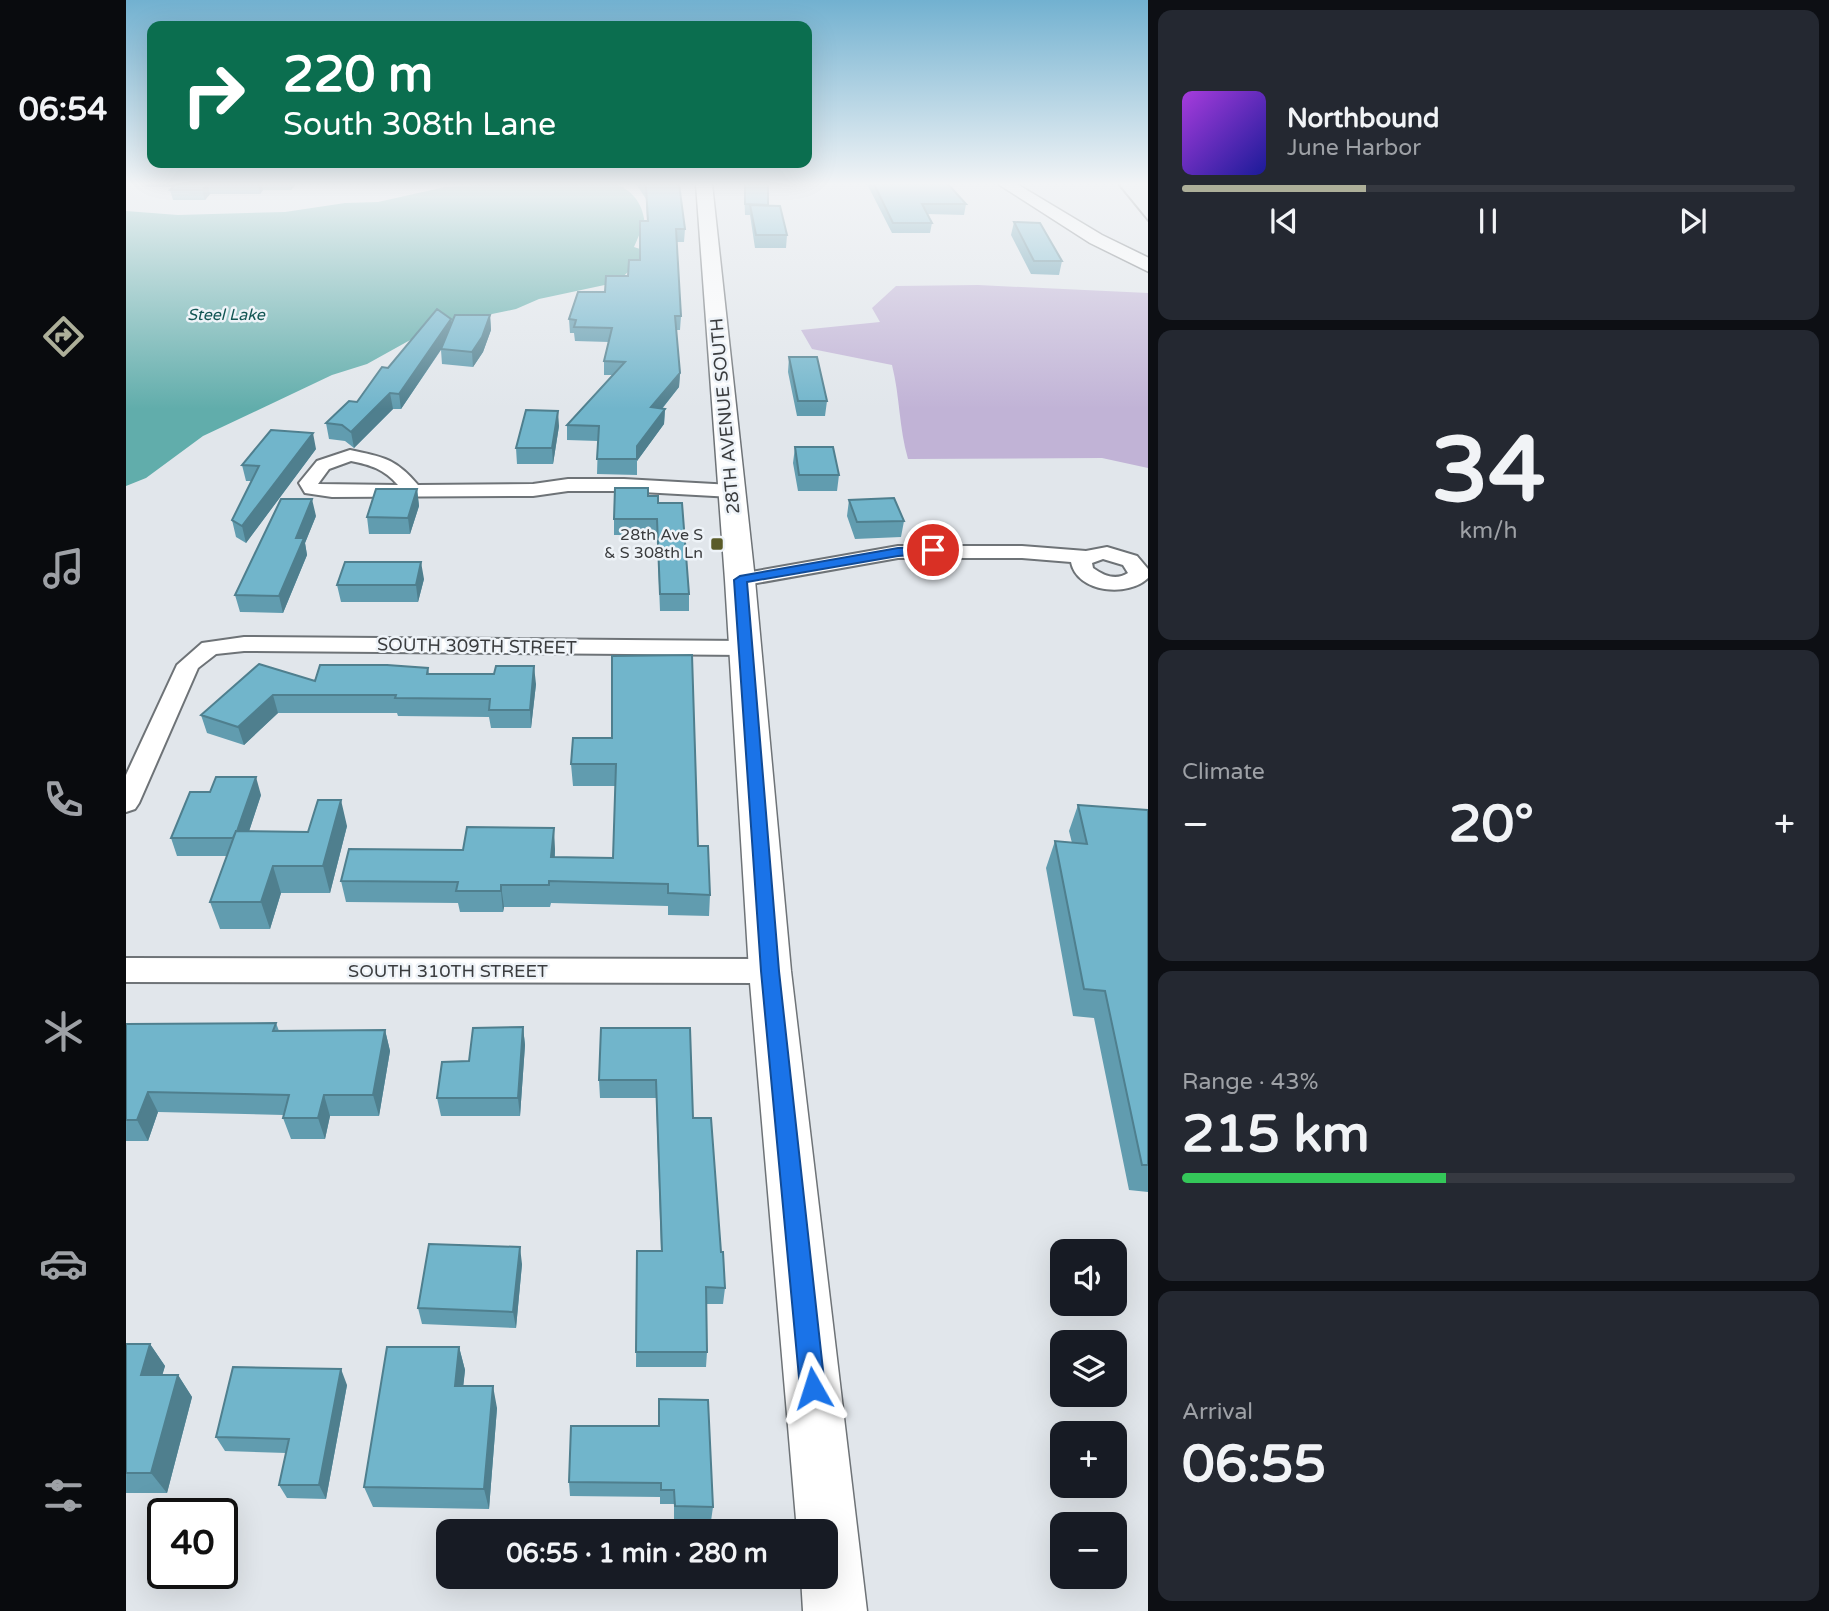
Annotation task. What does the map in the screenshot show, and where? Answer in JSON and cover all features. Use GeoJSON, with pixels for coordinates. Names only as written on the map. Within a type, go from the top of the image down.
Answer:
{"type":"FeatureCollection","features":[{"type":"Feature","properties":{"kind":"street","name":"28TH AVENUE SOUTH"},"geometry":{"type":"LineString","coordinates":[[711,259],[740,580],[770,971],[835,1611]]}},
{"type":"Feature","properties":{"kind":"street"},"geometry":{"type":"LineString","coordinates":[[411,489],[480,491],[533,490],[568,485],[624,485],[732,491]]}},
{"type":"Feature","properties":{"kind":"street"},"geometry":{"type":"LineString","coordinates":[[740,580],[898,552],[1022,552],[1086,557]]}},
{"type":"Feature","properties":{"kind":"street","name":"SOUTH 309TH STREET"},"geometry":{"type":"LineString","coordinates":[[210,648],[244,643],[745,648]]}},
{"type":"Feature","properties":{"kind":"street"},"geometry":{"type":"LineString","coordinates":[[126,803],[188,665],[210,648]]}},
{"type":"Feature","properties":{"kind":"street","name":"SOUTH 310TH STREET"},"geometry":{"type":"LineString","coordinates":[[126,970],[770,971]]}},
{"type":"Feature","properties":{"kind":"shaded area"},"geometry":{"type":"Polygon","coordinates":[[[978,285],[1148,293],[1148,468],[1102,458],[908,459],[892,365],[812,349],[801,330],[880,322],[872,308],[896,286],[978,285]]]}},
{"type":"Feature","properties":{"kind":"water","name":"Steel Lake"},"geometry":{"type":"Polygon","coordinates":[[[126,259],[642,259],[614,283],[539,299],[516,309],[463,320],[412,339],[367,364],[332,375],[203,436],[146,478],[126,486],[126,259]]]}},
{"type":"Feature","properties":{"kind":"building"},"geometry":{"type":"Polygon","coordinates":[[[678,259],[681,316],[675,316],[680,373],[651,407],[665,409],[637,446],[637,459],[597,459],[599,426],[567,425],[625,362],[604,361],[612,328],[574,327],[576,320],[569,319],[578,292],[605,292],[606,276],[628,276],[629,260],[678,259]]]}},
{"type":"Feature","properties":{"kind":"building"},"geometry":{"type":"Polygon","coordinates":[[[1033,259],[1062,261],[1034,261],[1033,259]]]}},
{"type":"Feature","properties":{"kind":"building"},"geometry":{"type":"Polygon","coordinates":[[[437,309],[451,319],[399,394],[390,393],[351,432],[342,425],[326,423],[349,401],[357,402],[382,367],[388,368],[437,309]]]}},
{"type":"Feature","properties":{"kind":"building"},"geometry":{"type":"Polygon","coordinates":[[[455,315],[490,315],[482,337],[472,352],[441,349],[455,315]]]}},
{"type":"Feature","properties":{"kind":"building"},"geometry":{"type":"Polygon","coordinates":[[[789,357],[817,357],[827,401],[798,401],[789,357]]]}},
{"type":"Feature","properties":{"kind":"building"},"geometry":{"type":"Polygon","coordinates":[[[526,410],[558,411],[552,448],[516,448],[526,410]]]}},
{"type":"Feature","properties":{"kind":"building"},"geometry":{"type":"Polygon","coordinates":[[[271,430],[313,433],[242,526],[232,520],[259,466],[242,465],[271,430]]]}},
{"type":"Feature","properties":{"kind":"building"},"geometry":{"type":"Polygon","coordinates":[[[795,447],[833,447],[839,475],[799,475],[795,447]]]}},
{"type":"Feature","properties":{"kind":"building"},"geometry":{"type":"Polygon","coordinates":[[[615,488],[648,488],[648,496],[658,496],[658,503],[682,503],[689,594],[660,594],[657,519],[614,519],[615,488]]]}},
{"type":"Feature","properties":{"kind":"building"},"geometry":{"type":"Polygon","coordinates":[[[376,489],[417,489],[408,518],[367,517],[376,489]]]}},
{"type":"Feature","properties":{"kind":"building"},"geometry":{"type":"Polygon","coordinates":[[[894,498],[904,521],[857,522],[849,500],[894,498]]]}},
{"type":"Feature","properties":{"kind":"building"},"geometry":{"type":"Polygon","coordinates":[[[281,499],[312,499],[296,538],[304,538],[279,596],[235,595],[281,499]]]}},
{"type":"Feature","properties":{"kind":"building"},"geometry":{"type":"Polygon","coordinates":[[[345,562],[421,562],[416,585],[337,585],[345,562]]]}},
{"type":"Feature","properties":{"kind":"building"},"geometry":{"type":"Polygon","coordinates":[[[692,655],[698,846],[708,846],[710,895],[668,893],[668,884],[549,881],[549,885],[501,885],[501,891],[456,891],[458,882],[341,881],[349,849],[463,850],[467,827],[554,828],[551,857],[613,858],[616,764],[571,764],[573,738],[612,738],[612,656],[692,655]]]}},
{"type":"Feature","properties":{"kind":"building"},"geometry":{"type":"Polygon","coordinates":[[[259,664],[315,681],[320,665],[428,668],[427,674],[494,674],[496,666],[534,666],[530,710],[489,710],[490,699],[395,698],[396,695],[273,695],[238,727],[201,715],[259,664]]]}},
{"type":"Feature","properties":{"kind":"building"},"geometry":{"type":"Polygon","coordinates":[[[216,777],[256,777],[233,838],[171,838],[190,792],[210,792],[216,777]]]}},
{"type":"Feature","properties":{"kind":"building"},"geometry":{"type":"Polygon","coordinates":[[[318,800],[341,800],[323,866],[273,866],[261,902],[210,902],[236,831],[308,832],[318,800]]]}},
{"type":"Feature","properties":{"kind":"building"},"geometry":{"type":"Polygon","coordinates":[[[1078,805],[1148,810],[1148,1165],[1142,1165],[1105,991],[1084,989],[1055,841],[1087,844],[1078,805]]]}},
{"type":"Feature","properties":{"kind":"building"},"geometry":{"type":"Polygon","coordinates":[[[276,1023],[273,1031],[385,1030],[373,1095],[324,1095],[318,1118],[283,1118],[289,1095],[148,1092],[137,1120],[126,1120],[126,1024],[276,1023]]]}},
{"type":"Feature","properties":{"kind":"building"},"geometry":{"type":"Polygon","coordinates":[[[523,1027],[518,1098],[437,1098],[442,1062],[469,1061],[473,1028],[523,1027]]]}},
{"type":"Feature","properties":{"kind":"building"},"geometry":{"type":"Polygon","coordinates":[[[601,1028],[690,1028],[693,1118],[711,1118],[725,1288],[706,1287],[707,1352],[636,1352],[637,1251],[662,1251],[656,1080],[599,1080],[601,1028]]]}},
{"type":"Feature","properties":{"kind":"building"},"geometry":{"type":"Polygon","coordinates":[[[429,1244],[520,1247],[513,1312],[418,1308],[429,1244]]]}},
{"type":"Feature","properties":{"kind":"building"},"geometry":{"type":"Polygon","coordinates":[[[126,1344],[150,1344],[141,1375],[178,1375],[151,1473],[126,1473],[126,1344]]]}},
{"type":"Feature","properties":{"kind":"building"},"geometry":{"type":"Polygon","coordinates":[[[387,1347],[459,1347],[455,1386],[493,1386],[484,1489],[364,1487],[387,1347]]]}},
{"type":"Feature","properties":{"kind":"building"},"geometry":{"type":"Polygon","coordinates":[[[233,1367],[341,1369],[319,1485],[279,1485],[289,1439],[216,1437],[233,1367]]]}},
{"type":"Feature","properties":{"kind":"building"},"geometry":{"type":"Polygon","coordinates":[[[659,1399],[708,1400],[713,1507],[675,1506],[674,1490],[661,1490],[661,1483],[569,1482],[571,1426],[659,1426],[659,1399]]]}},
{"type":"Feature","properties":{"kind":"place","name":"28th Ave S & S 308th Ln"},"geometry":{"type":"Point","coordinates":[717,544]}},
{"type":"Feature","properties":{"kind":"route"},"geometry":{"type":"LineString","coordinates":[[813,1388],[770,971],[740,580],[898,552],[933,550]]}}]}
